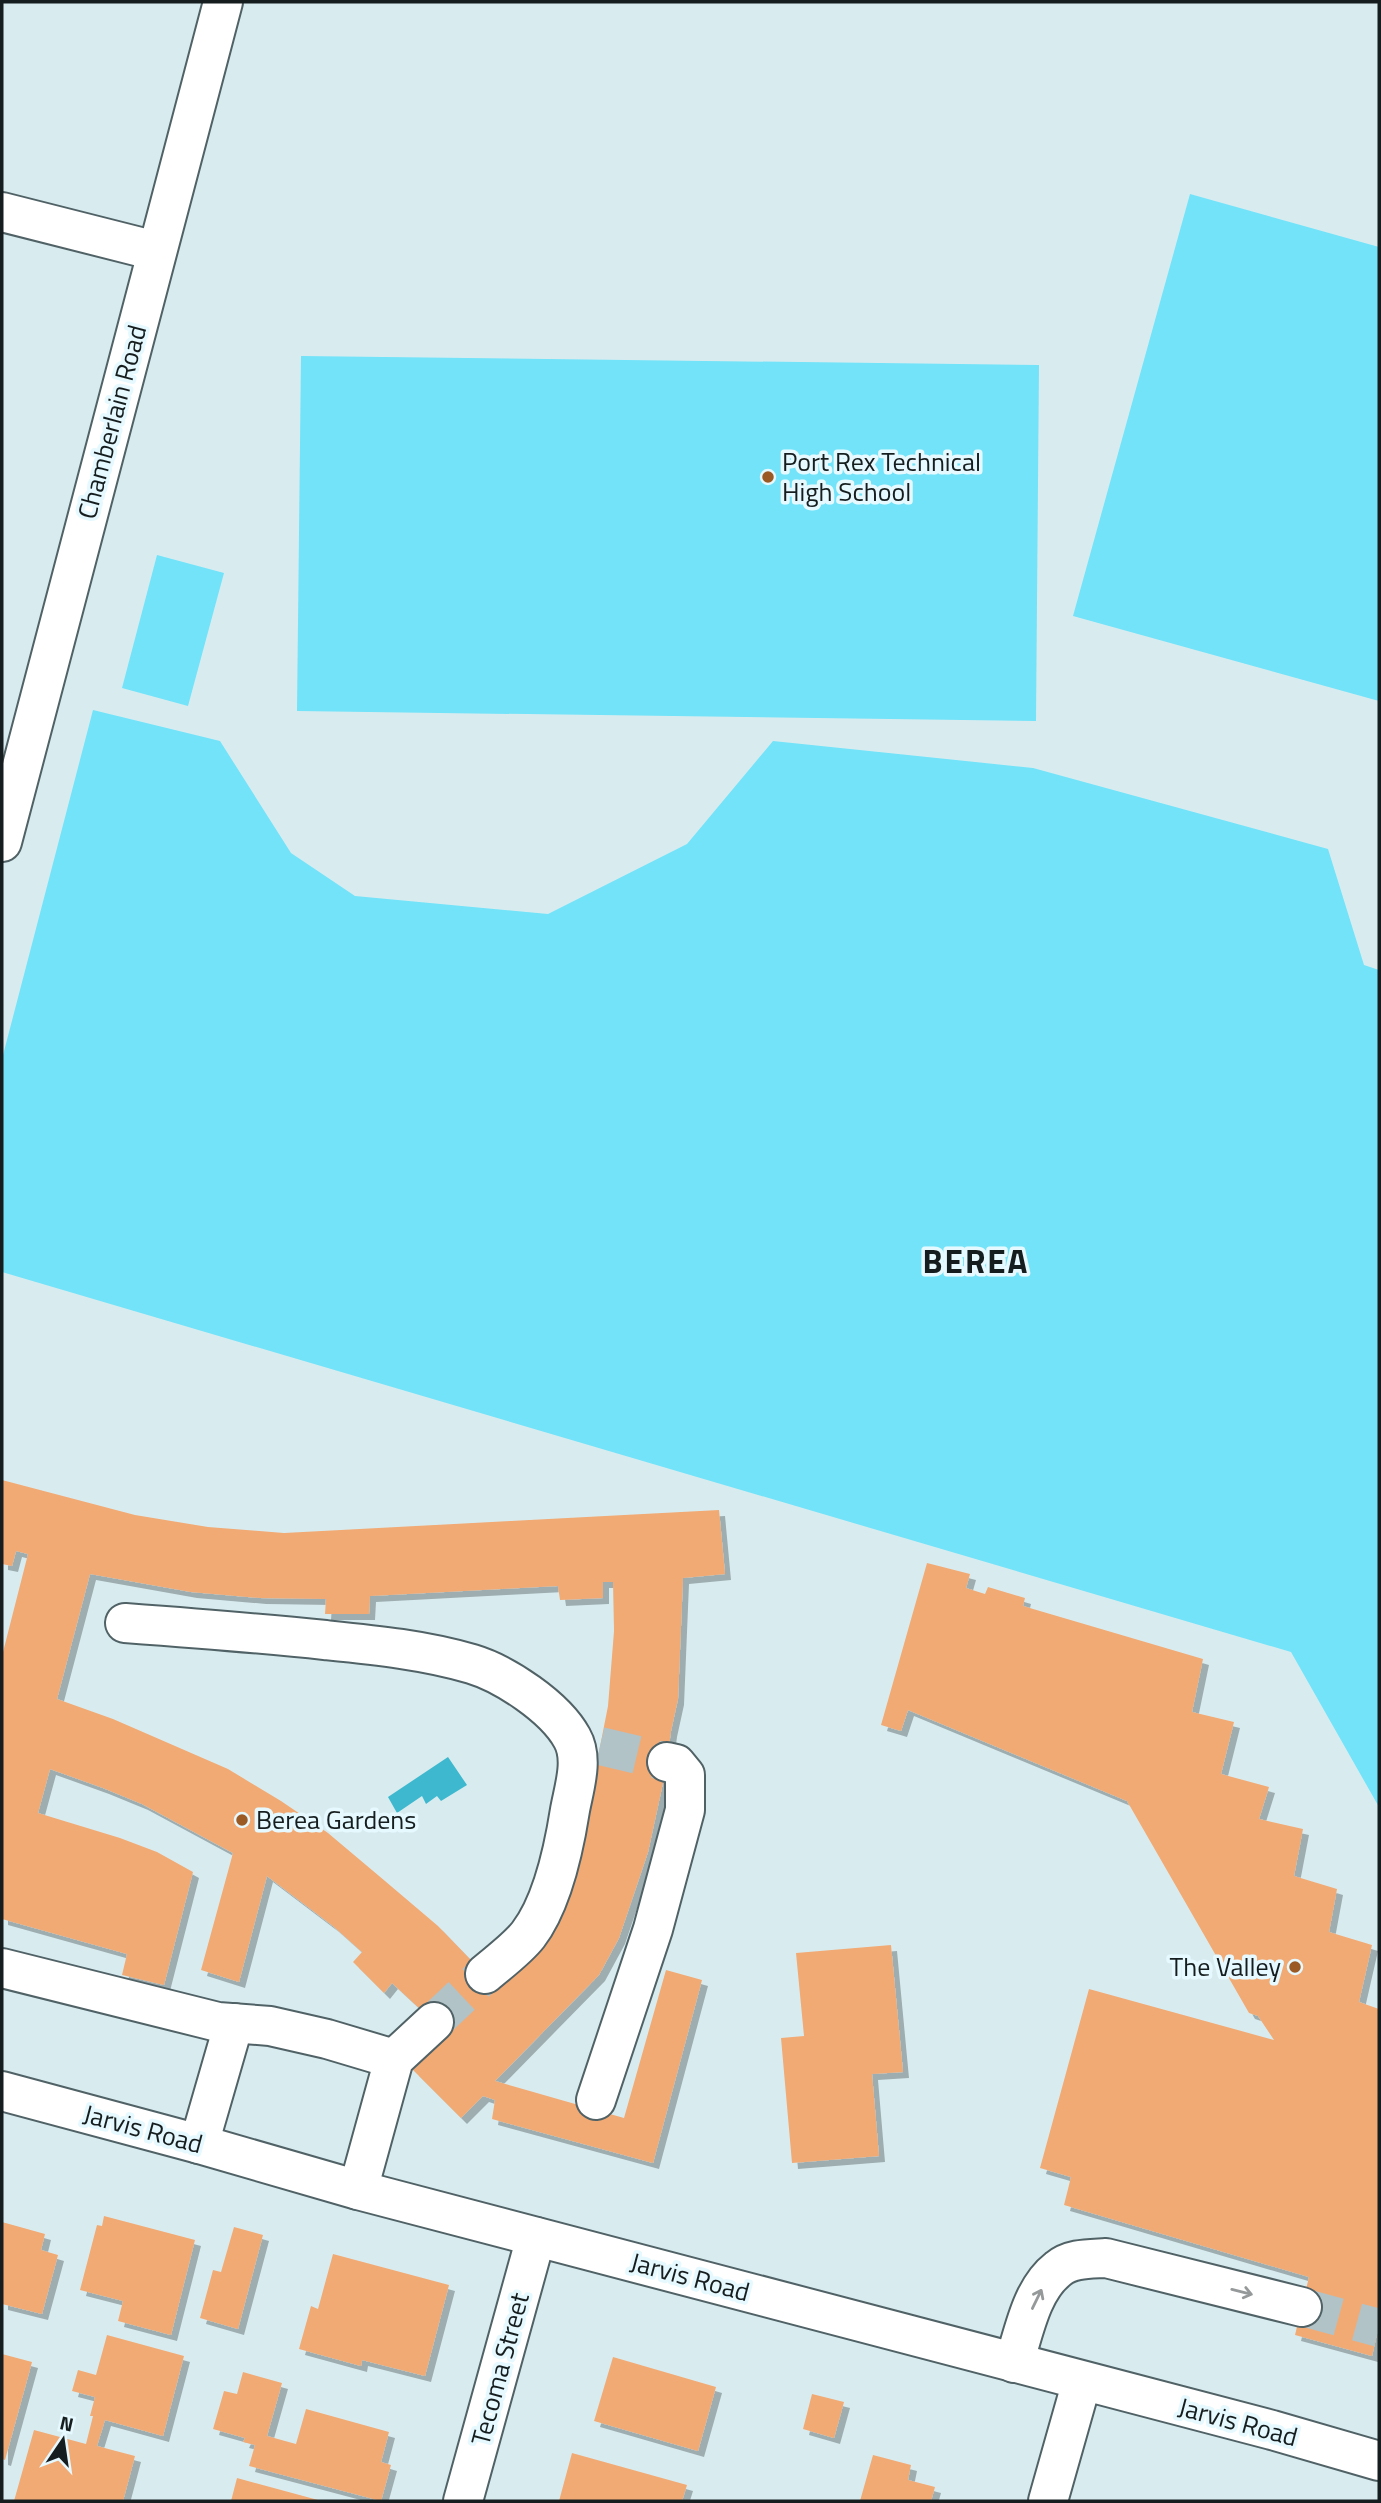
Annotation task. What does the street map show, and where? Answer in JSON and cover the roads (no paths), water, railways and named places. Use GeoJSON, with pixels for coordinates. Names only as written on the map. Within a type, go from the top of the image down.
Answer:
{"type":"FeatureCollection","features":[{"type":"Feature","properties":{"kind":"street","name":"Chamberlain Road"},"geometry":{"type":"LineString","coordinates":[[5,821],[223,2]]}},
{"type":"Feature","properties":{"kind":"street"},"geometry":{"type":"LineString","coordinates":[[2,212],[156,251]]}},
{"type":"Feature","properties":{"kind":"street"},"geometry":{"type":"LineString","coordinates":[[125,1623],[360,1643],[474,1664],[511,1682],[556,1715],[587,1743],[578,1759],[564,1849],[547,1899],[528,1934],[485,1975]]}},
{"type":"Feature","properties":{"kind":"street"},"geometry":{"type":"LineString","coordinates":[[596,2099],[653,1929],[685,1810],[685,1774],[676,1764],[667,1762]]}},
{"type":"Feature","properties":{"kind":"street"},"geometry":{"type":"LineString","coordinates":[[2,1968],[218,2022],[270,2026],[327,2039],[394,2059]]}},
{"type":"Feature","properties":{"kind":"street"},"geometry":{"type":"LineString","coordinates":[[358,2190],[394,2059],[434,2022]]}},
{"type":"Feature","properties":{"kind":"street"},"geometry":{"type":"LineString","coordinates":[[199,2144],[234,2023]]}},
{"type":"Feature","properties":{"kind":"street","name":"Jarvis Road"},"geometry":{"type":"LineString","coordinates":[[2,2091],[358,2190],[1272,2430],[1379,2461]]}},
{"type":"Feature","properties":{"kind":"street","name":"Tecoma Street"},"geometry":{"type":"LineString","coordinates":[[463,2501],[536,2236]]}},
{"type":"Feature","properties":{"kind":"street"},"geometry":{"type":"LineString","coordinates":[[1014,2363],[1038,2293],[1059,2268],[1079,2259],[1106,2258],[1302,2306]]}},
{"type":"Feature","properties":{"kind":"street"},"geometry":{"type":"LineString","coordinates":[[1048,2501],[1082,2381]]}},
{"type":"Feature","properties":{"kind":"tunnel"},"geometry":{"type":"LineString","coordinates":[[600,1746],[667,1762]]}},
{"type":"Feature","properties":{"kind":"tunnel"},"geometry":{"type":"LineString","coordinates":[[434,2022],[485,1974]]}},
{"type":"Feature","properties":{"kind":"tunnel"},"geometry":{"type":"LineString","coordinates":[[1302,2307],[1379,2328]]}},
{"type":"Feature","properties":{"kind":"place","name":"Port Rex Technical High School"},"geometry":{"type":"Point","coordinates":[768,477]}},
{"type":"Feature","properties":{"kind":"place","name":"Berea Gardens"},"geometry":{"type":"Point","coordinates":[242,1820]}},
{"type":"Feature","properties":{"kind":"place","name":"The Valley"},"geometry":{"type":"Point","coordinates":[1295,1967]}},
{"type":"Feature","properties":{"kind":"district","name":"BEREA"},"geometry":{"type":"Point","coordinates":[976,1261]}}]}
